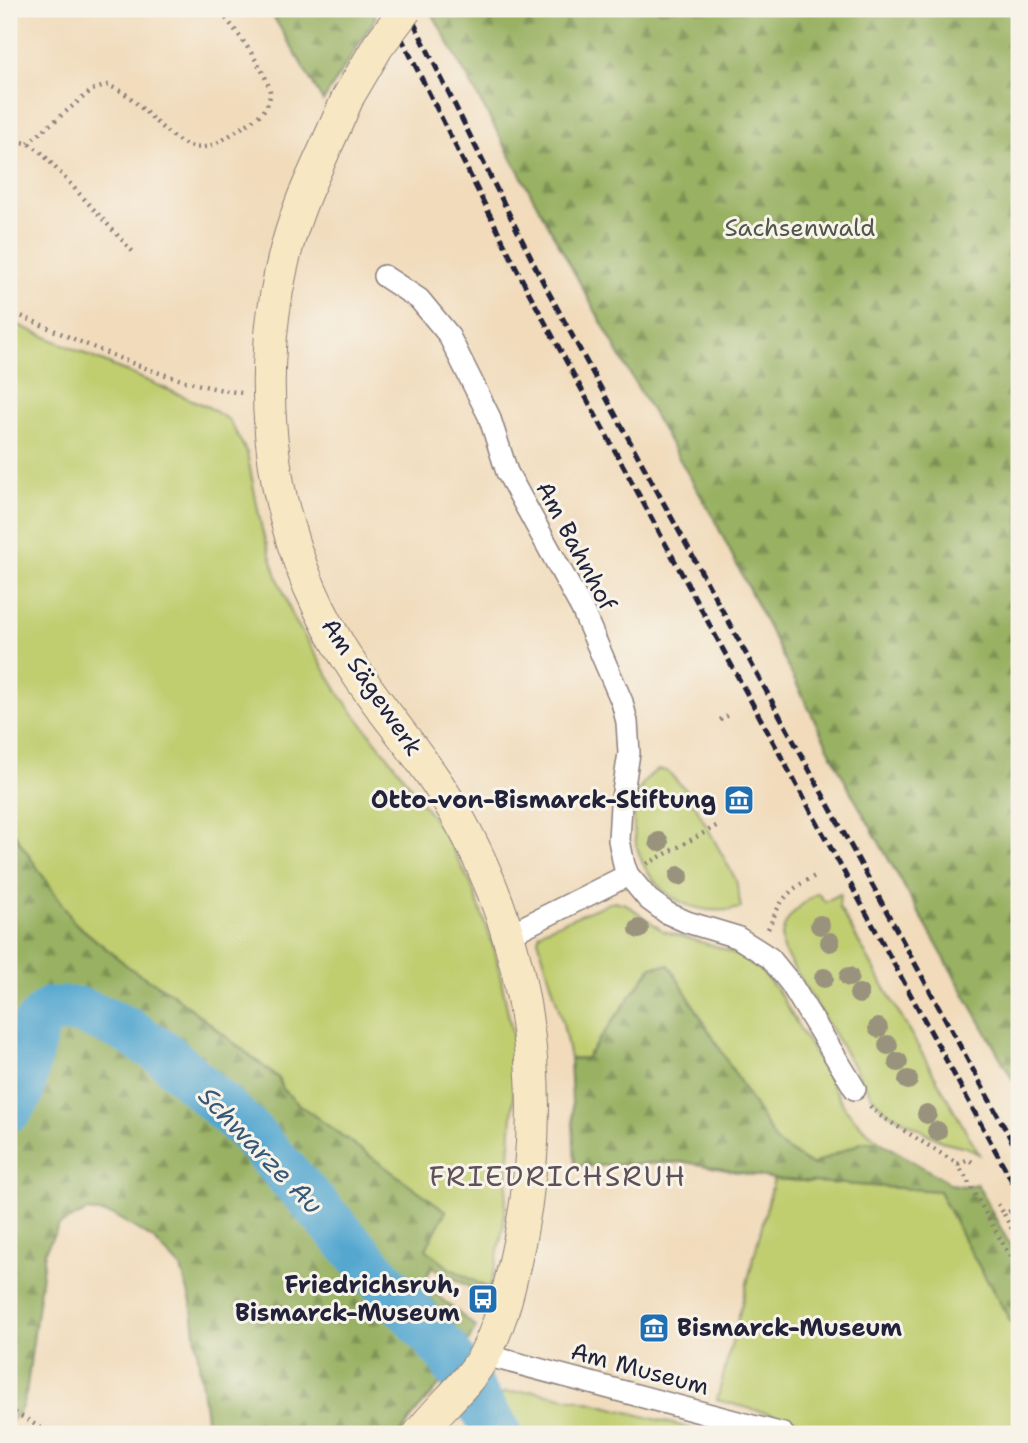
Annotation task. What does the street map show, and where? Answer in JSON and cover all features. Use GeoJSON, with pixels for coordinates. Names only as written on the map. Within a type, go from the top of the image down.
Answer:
{"type":"FeatureCollection","features":[{"type":"Feature","properties":{"kind":"main road","name":"Am Sägewerk"},"geometry":{"type":"LineString","coordinates":[[406,9],[378,46],[348,97],[303,198],[288,246],[273,321],[268,397],[280,491],[310,587],[327,624],[355,671],[438,783],[463,824],[494,889],[510,934],[529,1023],[534,1122],[528,1192],[515,1263],[495,1333],[485,1355],[465,1384],[419,1434]]}},
{"type":"Feature","properties":{"kind":"street","name":"Am Bahnhof"},"geometry":{"type":"LineString","coordinates":[[384,276],[419,299],[448,334],[489,416],[507,472],[582,609],[615,682],[629,738],[621,805],[621,854],[638,870],[648,899],[667,913],[737,937],[759,949],[781,970],[855,1089]]}},
{"type":"Feature","properties":{"kind":"street"},"geometry":{"type":"LineString","coordinates":[[510,934],[638,870]]}},
{"type":"Feature","properties":{"kind":"street","name":"Am Museum"},"geometry":{"type":"LineString","coordinates":[[485,1355],[783,1434]]}},
{"type":"Feature","properties":{"kind":"path"},"geometry":{"type":"LineString","coordinates":[[28,144],[92,90],[108,85],[125,93],[178,139],[193,147],[210,146],[251,122],[266,109],[270,93],[267,81],[236,29],[218,9]]}},
{"type":"Feature","properties":{"kind":"path"},"geometry":{"type":"LineString","coordinates":[[9,140],[28,144],[40,151],[133,252]]}},
{"type":"Feature","properties":{"kind":"path"},"geometry":{"type":"LineString","coordinates":[[9,311],[114,356],[187,382],[268,397]]}},
{"type":"Feature","properties":{"kind":"path"},"geometry":{"type":"LineString","coordinates":[[720,720],[729,715]]}},
{"type":"Feature","properties":{"kind":"path"},"geometry":{"type":"LineString","coordinates":[[638,870],[720,824]]}},
{"type":"Feature","properties":{"kind":"path"},"geometry":{"type":"LineString","coordinates":[[759,949],[781,900],[796,886],[817,874]]}},
{"type":"Feature","properties":{"kind":"path"},"geometry":{"type":"LineString","coordinates":[[855,1089],[879,1115],[958,1164],[1019,1272]]}},
{"type":"Feature","properties":{"kind":"path"},"geometry":{"type":"LineString","coordinates":[[958,1164],[968,1159],[975,1164]]}},
{"type":"Feature","properties":{"kind":"path"},"geometry":{"type":"LineString","coordinates":[[998,1204],[1019,1242]]}},
{"type":"Feature","properties":{"kind":"path"},"geometry":{"type":"LineString","coordinates":[[1004,1214],[1010,1211]]}},
{"type":"Feature","properties":{"kind":"path"},"geometry":{"type":"LineString","coordinates":[[9,1409],[51,1434]]}},
{"type":"Feature","properties":{"kind":"green space"},"geometry":{"type":"Polygon","coordinates":[[[269,9],[371,9],[376,17],[323,101],[269,9]]]}},
{"type":"Feature","properties":{"kind":"green space","name":"Sachsenwald"},"geometry":{"type":"Polygon","coordinates":[[[432,9],[1019,9],[1019,1091],[848,787],[713,517],[626,367],[432,9]]]}},
{"type":"Feature","properties":{"kind":"green space"},"geometry":{"type":"Polygon","coordinates":[[[9,321],[208,407],[229,420],[247,453],[262,530],[294,619],[342,698],[401,773],[444,834],[471,884],[495,951],[513,1037],[515,1075],[504,1224],[490,1289],[449,1268],[425,1249],[446,1211],[298,1104],[283,1089],[278,1078],[170,992],[131,969],[74,922],[9,826],[9,321]]]}},
{"type":"Feature","properties":{"kind":"green space"},"geometry":{"type":"Polygon","coordinates":[[[658,770],[667,771],[688,792],[736,880],[741,908],[717,911],[695,907],[675,899],[659,886],[646,870],[638,851],[634,829],[635,805],[642,785],[658,770]]]}},
{"type":"Feature","properties":{"kind":"green space"},"geometry":{"type":"Polygon","coordinates":[[[9,826],[74,922],[131,969],[170,992],[278,1078],[283,1089],[298,1104],[446,1211],[426,1249],[449,1268],[490,1289],[487,1296],[432,1267],[423,1284],[476,1327],[454,1369],[400,1434],[208,1434],[191,1302],[181,1268],[153,1239],[113,1215],[87,1211],[59,1225],[45,1251],[26,1394],[21,1409],[9,1424],[9,826]]]}},
{"type":"Feature","properties":{"kind":"green space"},"geometry":{"type":"Polygon","coordinates":[[[818,893],[825,902],[840,894],[839,907],[979,1154],[966,1147],[941,1141],[884,1110],[871,1095],[783,950],[783,932],[790,916],[818,893]]]}},
{"type":"Feature","properties":{"kind":"green space"},"geometry":{"type":"Polygon","coordinates":[[[614,901],[626,904],[663,931],[724,949],[745,959],[763,973],[780,994],[845,1108],[880,1142],[863,1142],[811,1165],[777,1143],[669,965],[652,967],[586,1058],[570,1059],[563,1023],[538,939],[545,929],[614,901]]]}},
{"type":"Feature","properties":{"kind":"green space"},"geometry":{"type":"Polygon","coordinates":[[[669,965],[777,1143],[811,1165],[863,1142],[880,1142],[951,1184],[977,1184],[1019,1262],[1019,1336],[939,1191],[774,1179],[685,1162],[575,1167],[570,1059],[586,1058],[652,967],[669,965]]]}},
{"type":"Feature","properties":{"kind":"green space"},"geometry":{"type":"Polygon","coordinates":[[[774,1179],[939,1191],[1019,1336],[1019,1434],[848,1434],[717,1400],[774,1179]]]}},
{"type":"Feature","properties":{"kind":"green space"},"geometry":{"type":"Polygon","coordinates":[[[533,1391],[593,1403],[712,1434],[499,1434],[485,1415],[484,1400],[504,1393],[533,1391]]]}},
{"type":"Feature","properties":{"kind":"waterway","name":"Schwarze Au"},"geometry":{"type":"LineString","coordinates":[[9,1109],[20,1094],[36,1025],[51,1010],[79,1010],[125,1029],[163,1053],[246,1128],[447,1352],[499,1434]]}},
{"type":"Feature","properties":{"kind":"railway"},"geometry":{"type":"LineString","coordinates":[[387,9],[527,289],[1019,1194]]}},
{"type":"Feature","properties":{"kind":"railway"},"geometry":{"type":"LineString","coordinates":[[407,9],[543,282],[1019,1154]]}},
{"type":"Feature","properties":{"kind":"place","name":"Otto-von-Bismarck-Stiftung"},"geometry":{"type":"Point","coordinates":[739,800]}},
{"type":"Feature","properties":{"kind":"place","name":"Friedrichsruh, Bismarck-Museum"},"geometry":{"type":"Point","coordinates":[483,1299]}},
{"type":"Feature","properties":{"kind":"place","name":"Bismarck-Museum"},"geometry":{"type":"Point","coordinates":[654,1328]}},
{"type":"Feature","properties":{"kind":"district","name":"FRIEDRICHSRUH"},"geometry":{"type":"Point","coordinates":[558,1176]}}]}
